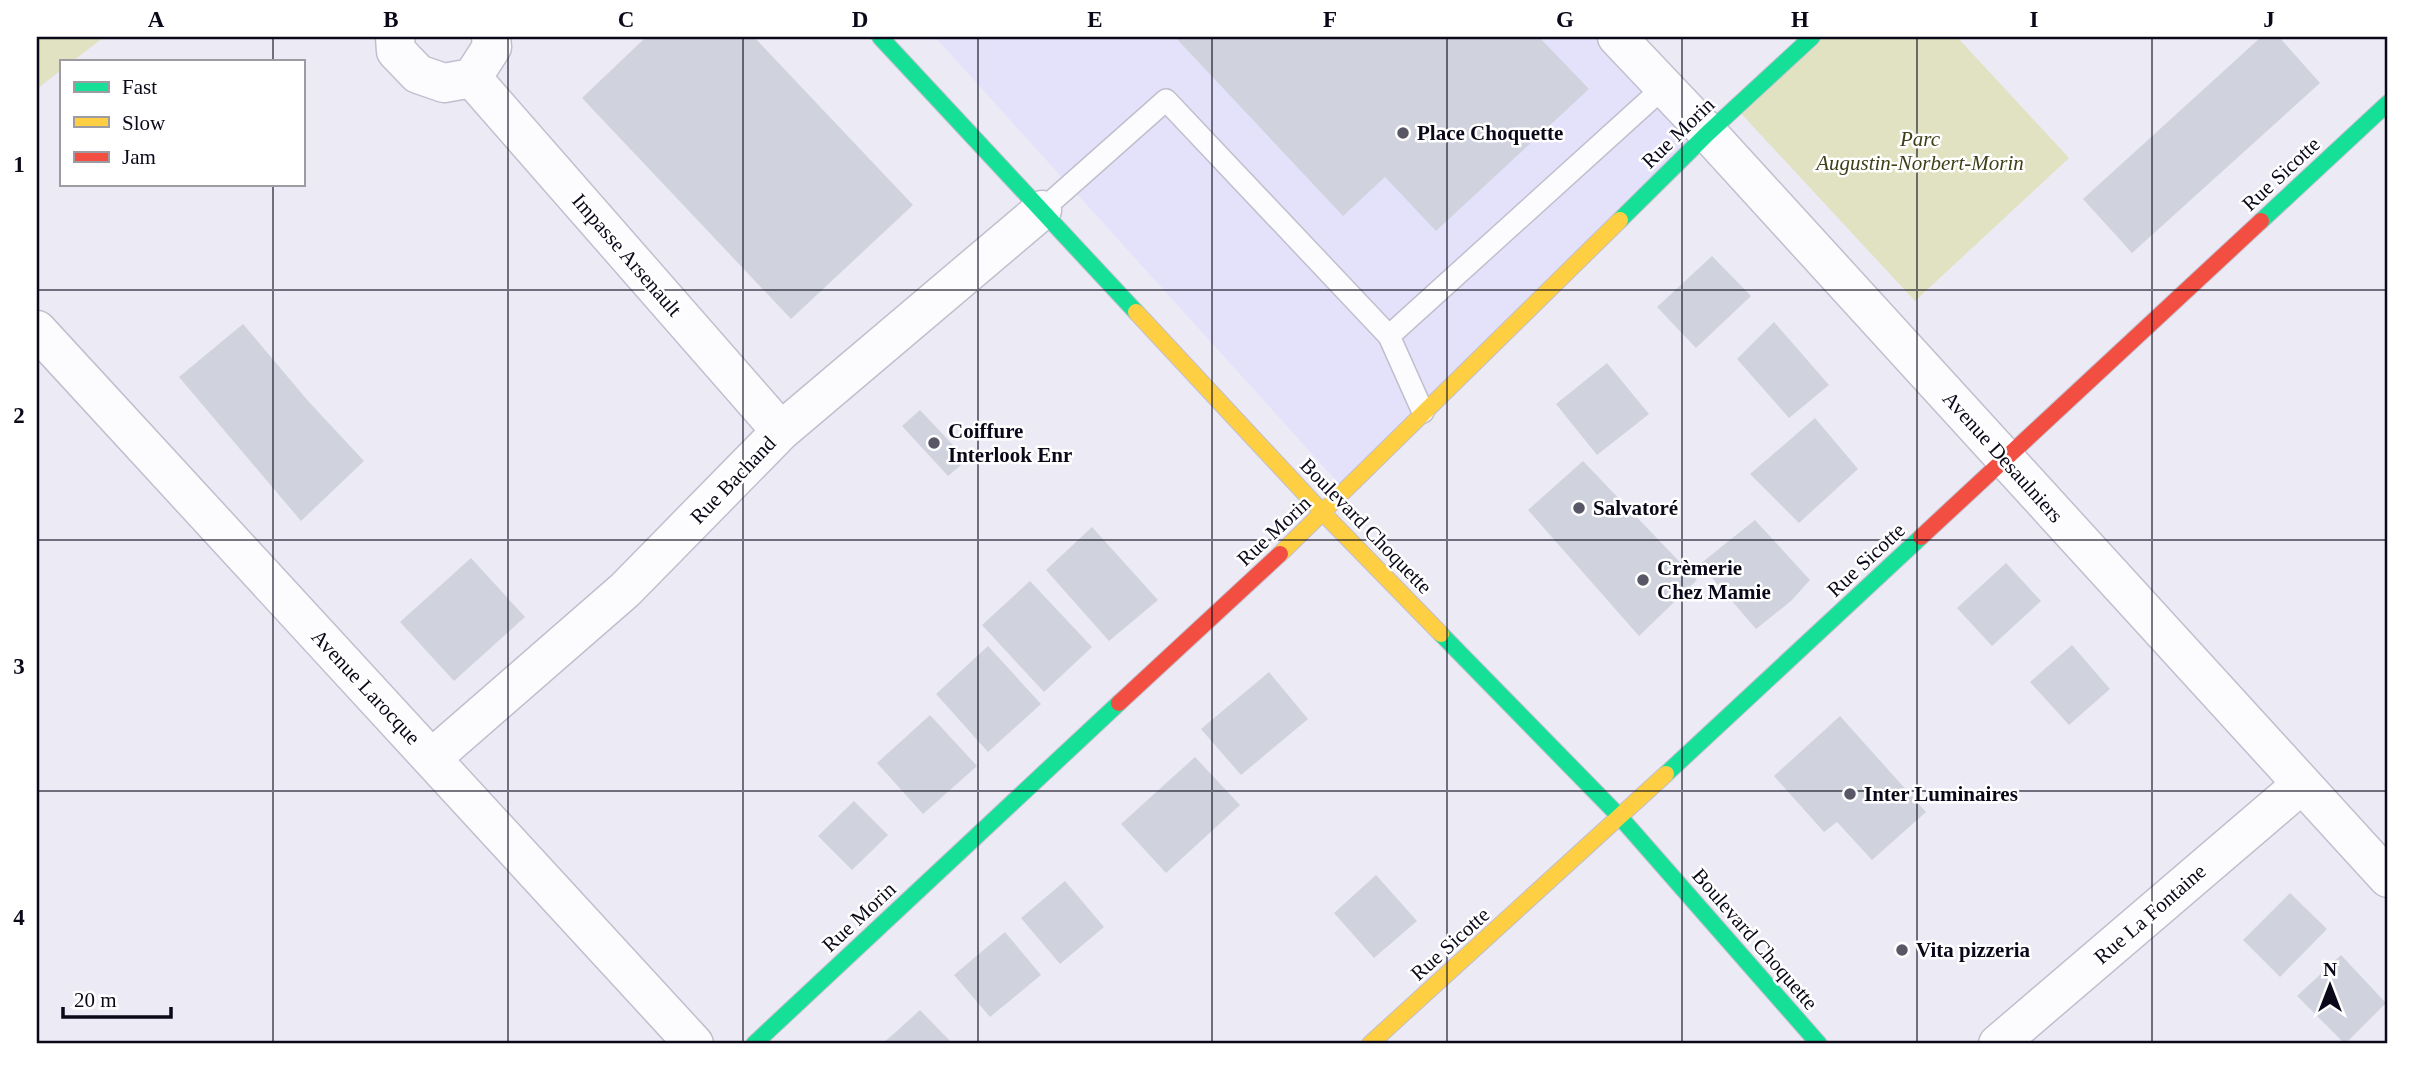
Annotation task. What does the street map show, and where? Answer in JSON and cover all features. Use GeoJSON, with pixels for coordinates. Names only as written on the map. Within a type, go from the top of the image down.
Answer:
{"type":"FeatureCollection","features":[{"type":"Feature","properties":{"kind":"street"},"geometry":{"type":"LineString","coordinates":[[395,37],[396,51],[418,74],[444,83],[472,78],[492,47],[491,37]]}},
{"type":"Feature","properties":{"kind":"street","name":"Boulevard Choquette"},"geometry":{"type":"LineString","coordinates":[[880,37],[1323,513],[1620,817],[1819,1044]]}},
{"type":"Feature","properties":{"kind":"street","name":"Avenue Desaulniers"},"geometry":{"type":"LineString","coordinates":[[1616,37],[1665,86],[2388,878]]}},
{"type":"Feature","properties":{"kind":"street","name":"Rue Morin"},"geometry":{"type":"LineString","coordinates":[[754,1044],[1323,513],[1423,411],[1708,133],[1812,37]]}},
{"type":"Feature","properties":{"kind":"street","name":"Impasse Arsenault"},"geometry":{"type":"LineString","coordinates":[[472,78],[781,431]]}},
{"type":"Feature","properties":{"kind":"street","name":"Rue Sicotte"},"geometry":{"type":"LineString","coordinates":[[1370,1044],[1620,817],[2388,103]]}},
{"type":"Feature","properties":{"kind":"street","name":"Rue Bachand"},"geometry":{"type":"LineString","coordinates":[[432,758],[625,590],[781,431],[1042,210]]}},
{"type":"Feature","properties":{"kind":"street","name":"Avenue Larocque"},"geometry":{"type":"LineString","coordinates":[[37,330],[694,1044]]}},
{"type":"Feature","properties":{"kind":"street","name":"Rue La Fontaine"},"geometry":{"type":"LineString","coordinates":[[1998,1044],[2302,784]]}},
{"type":"Feature","properties":{"kind":"lane"},"geometry":{"type":"LineString","coordinates":[[1389,336],[1665,86]]}},
{"type":"Feature","properties":{"kind":"lane"},"geometry":{"type":"LineString","coordinates":[[1042,210],[1166,100],[1389,336],[1423,411]]}},
{"type":"Feature","properties":{"kind":"shaded area","name":"Place Choquette"},"geometry":{"type":"Polygon","coordinates":[[[935,37],[1614,37],[1708,133],[1342,487],[935,37]]]}},
{"type":"Feature","properties":{"kind":"green space"},"geometry":{"type":"Polygon","coordinates":[[[37,37],[104,37],[74,60],[60,60],[60,71],[37,89],[37,37]]]}},
{"type":"Feature","properties":{"kind":"green space","name":"Parc Augustin-Norbert-Morin"},"geometry":{"type":"Polygon","coordinates":[[[1812,37],[1957,37],[2069,158],[1915,301],[1735,107],[1812,37]]]}},
{"type":"Feature","properties":{"kind":"building"},"geometry":{"type":"Polygon","coordinates":[[[646,37],[754,37],[913,205],[791,319],[582,98],[646,37]]]}},
{"type":"Feature","properties":{"kind":"building","name":"Place Choquette"},"geometry":{"type":"Polygon","coordinates":[[[1175,37],[1539,37],[1589,89],[1436,231],[1385,177],[1343,216],[1175,37]]]}},
{"type":"Feature","properties":{"kind":"building"},"geometry":{"type":"Polygon","coordinates":[[[2261,37],[2279,37],[2320,83],[2132,253],[2083,199],[2261,37]]]}},
{"type":"Feature","properties":{"kind":"building"},"geometry":{"type":"Polygon","coordinates":[[[1712,256],[1751,296],[1696,348],[1657,307],[1712,256]]]}},
{"type":"Feature","properties":{"kind":"building"},"geometry":{"type":"Polygon","coordinates":[[[1774,322],[1829,385],[1789,418],[1737,359],[1774,322]]]}},
{"type":"Feature","properties":{"kind":"building"},"geometry":{"type":"Polygon","coordinates":[[[243,324],[309,402],[364,461],[301,521],[179,377],[243,324]]]}},
{"type":"Feature","properties":{"kind":"building"},"geometry":{"type":"Polygon","coordinates":[[[1607,363],[1649,414],[1597,455],[1556,404],[1607,363]]]}},
{"type":"Feature","properties":{"kind":"building","name":"Coiffure Interlook Enr"},"geometry":{"type":"Polygon","coordinates":[[[920,410],[967,460],[948,476],[902,426],[920,410]]]}},
{"type":"Feature","properties":{"kind":"building"},"geometry":{"type":"Polygon","coordinates":[[[1815,418],[1858,469],[1799,523],[1750,474],[1815,418]]]}},
{"type":"Feature","properties":{"kind":"building"},"geometry":{"type":"Polygon","coordinates":[[[1583,461],[1697,580],[1639,636],[1528,510],[1583,461]]]}},
{"type":"Feature","properties":{"kind":"building"},"geometry":{"type":"Polygon","coordinates":[[[1755,520],[1810,580],[1791,601],[1756,629],[1700,564],[1755,520]]]}},
{"type":"Feature","properties":{"kind":"building"},"geometry":{"type":"Polygon","coordinates":[[[1092,527],[1158,600],[1109,641],[1046,570],[1092,527]]]}},
{"type":"Feature","properties":{"kind":"building"},"geometry":{"type":"Polygon","coordinates":[[[471,558],[525,617],[454,681],[400,622],[471,558]]]}},
{"type":"Feature","properties":{"kind":"building"},"geometry":{"type":"Polygon","coordinates":[[[2006,563],[2041,601],[1992,646],[1957,608],[2006,563]]]}},
{"type":"Feature","properties":{"kind":"building"},"geometry":{"type":"Polygon","coordinates":[[[1030,581],[1092,647],[1044,692],[982,625],[1030,581]]]}},
{"type":"Feature","properties":{"kind":"building"},"geometry":{"type":"Polygon","coordinates":[[[2072,645],[2110,689],[2069,725],[2030,682],[2072,645]]]}},
{"type":"Feature","properties":{"kind":"building"},"geometry":{"type":"Polygon","coordinates":[[[988,646],[1041,704],[988,752],[936,694],[988,646]]]}},
{"type":"Feature","properties":{"kind":"building"},"geometry":{"type":"Polygon","coordinates":[[[1269,672],[1308,719],[1241,775],[1201,729],[1269,672]]]}},
{"type":"Feature","properties":{"kind":"building"},"geometry":{"type":"Polygon","coordinates":[[[930,715],[977,766],[923,814],[877,763],[930,715]]]}},
{"type":"Feature","properties":{"kind":"building","name":"Inter Luminaires"},"geometry":{"type":"Polygon","coordinates":[[[1840,716],[1926,812],[1872,860],[1837,822],[1824,832],[1774,776],[1840,716]]]}},
{"type":"Feature","properties":{"kind":"building"},"geometry":{"type":"Polygon","coordinates":[[[1195,757],[1240,805],[1166,873],[1121,824],[1195,757]]]}},
{"type":"Feature","properties":{"kind":"building"},"geometry":{"type":"Polygon","coordinates":[[[854,801],[888,835],[852,870],[818,836],[854,801]]]}},
{"type":"Feature","properties":{"kind":"building"},"geometry":{"type":"Polygon","coordinates":[[[1376,875],[1417,921],[1374,958],[1334,913],[1376,875]]]}},
{"type":"Feature","properties":{"kind":"building"},"geometry":{"type":"Polygon","coordinates":[[[1065,881],[1104,927],[1060,964],[1021,918],[1065,881]]]}},
{"type":"Feature","properties":{"kind":"building"},"geometry":{"type":"Polygon","coordinates":[[[2290,893],[2327,929],[2280,977],[2243,940],[2290,893]]]}},
{"type":"Feature","properties":{"kind":"building"},"geometry":{"type":"Polygon","coordinates":[[[1005,932],[1041,975],[990,1017],[954,975],[1005,932]]]}},
{"type":"Feature","properties":{"kind":"building"},"geometry":{"type":"Polygon","coordinates":[[[2341,955],[2386,1003],[2345,1044],[2297,996],[2341,955]]]}},
{"type":"Feature","properties":{"kind":"building"},"geometry":{"type":"Polygon","coordinates":[[[920,1010],[953,1044],[882,1044],[897,1031],[920,1010]]]}},
{"type":"Feature","properties":{"kind":"traffic: fast"},"geometry":{"type":"LineString","coordinates":[[880,37],[1136,312]]}},
{"type":"Feature","properties":{"kind":"traffic: fast"},"geometry":{"type":"LineString","coordinates":[[1620,220],[1708,133],[1812,37]]}},
{"type":"Feature","properties":{"kind":"traffic: fast"},"geometry":{"type":"LineString","coordinates":[[2261,221],[2388,103]]}},
{"type":"Feature","properties":{"kind":"traffic: fast"},"geometry":{"type":"LineString","coordinates":[[1666,774],[1921,537]]}},
{"type":"Feature","properties":{"kind":"traffic: fast"},"geometry":{"type":"LineString","coordinates":[[1441,634],[1620,817],[1819,1044]]}},
{"type":"Feature","properties":{"kind":"traffic: fast"},"geometry":{"type":"LineString","coordinates":[[754,1044],[1119,703]]}},
{"type":"Feature","properties":{"kind":"traffic: slow"},"geometry":{"type":"LineString","coordinates":[[1280,554],[1620,220]]}},
{"type":"Feature","properties":{"kind":"traffic: slow"},"geometry":{"type":"LineString","coordinates":[[1136,312],[1323,513],[1441,634]]}},
{"type":"Feature","properties":{"kind":"traffic: slow"},"geometry":{"type":"LineString","coordinates":[[1370,1044],[1666,774]]}},
{"type":"Feature","properties":{"kind":"traffic: jam"},"geometry":{"type":"LineString","coordinates":[[1921,537],[2261,221]]}},
{"type":"Feature","properties":{"kind":"traffic: jam"},"geometry":{"type":"LineString","coordinates":[[1119,703],[1280,554]]}},
{"type":"Feature","properties":{"kind":"place","name":"Place Choquette"},"geometry":{"type":"Point","coordinates":[1403,133]}},
{"type":"Feature","properties":{"kind":"place","name":"Coiffure Interlook Enr"},"geometry":{"type":"Point","coordinates":[934,443]}},
{"type":"Feature","properties":{"kind":"place","name":"Salvatoré"},"geometry":{"type":"Point","coordinates":[1579,508]}},
{"type":"Feature","properties":{"kind":"place","name":"Crèmerie Chez Mamie"},"geometry":{"type":"Point","coordinates":[1643,580]}},
{"type":"Feature","properties":{"kind":"place","name":"Inter Luminaires"},"geometry":{"type":"Point","coordinates":[1850,794]}},
{"type":"Feature","properties":{"kind":"place","name":"Vita pizzeria"},"geometry":{"type":"Point","coordinates":[1902,950]}}]}
